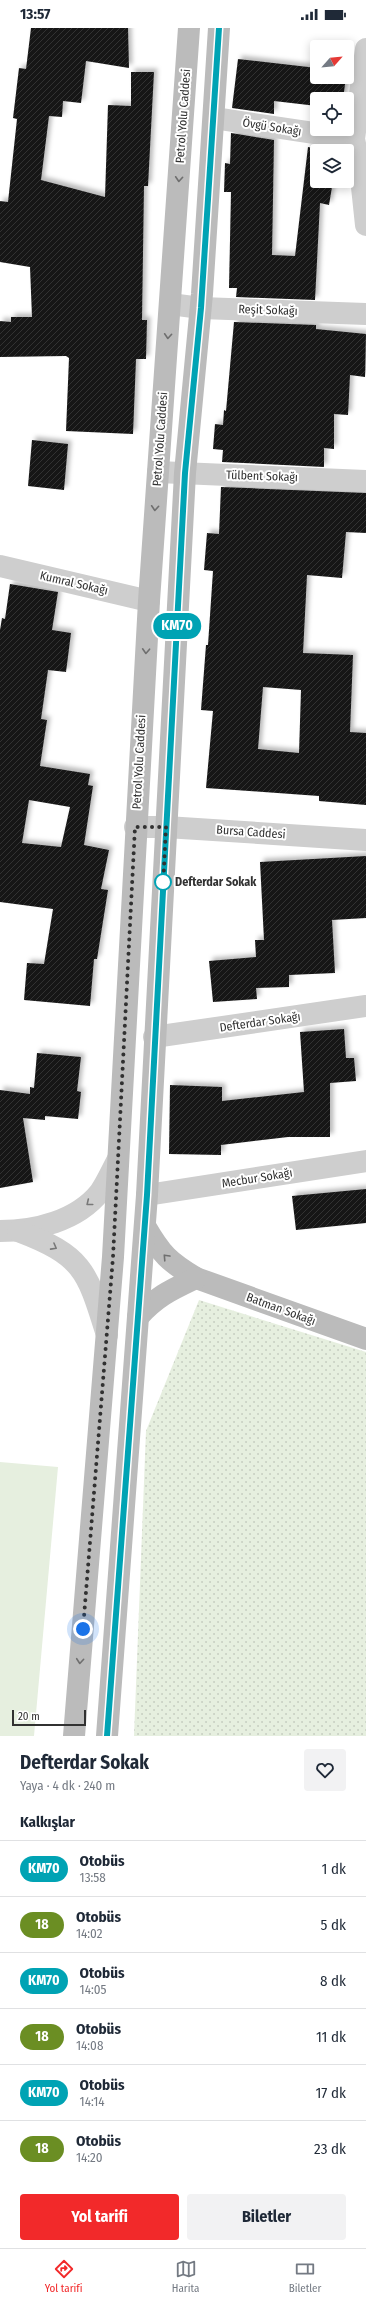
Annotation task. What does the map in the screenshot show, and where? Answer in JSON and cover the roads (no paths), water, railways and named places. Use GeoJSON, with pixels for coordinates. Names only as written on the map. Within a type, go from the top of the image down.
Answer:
{"type":"FeatureCollection","features":[{"type":"Feature","properties":{"kind":"main road","name":"Petrol Yolu Caddesi"},"geometry":{"type":"LineString","coordinates":[[74,1736],[107,1335],[149,601],[189,28]]}},
{"type":"Feature","properties":{"kind":"main road"},"geometry":{"type":"LineString","coordinates":[[107,1736],[147,1195],[154,1037],[185,473],[201,308],[219,28]]}},
{"type":"Feature","properties":{"kind":"main road","name":"Batman Sokağı"},"geometry":{"type":"LineString","coordinates":[[145,1226],[158,1249],[171,1263],[196,1278],[366,1339]]}},
{"type":"Feature","properties":{"kind":"main road"},"geometry":{"type":"LineString","coordinates":[[138,1317],[153,1301],[172,1289],[196,1278]]}},
{"type":"Feature","properties":{"kind":"street"},"geometry":{"type":"LineString","coordinates":[[366,48],[354,139],[363,168],[366,225]]}},
{"type":"Feature","properties":{"kind":"street","name":"Övgü Sokağı"},"geometry":{"type":"LineString","coordinates":[[214,118],[354,139]]}},
{"type":"Feature","properties":{"kind":"street","name":"Reşit Sokağı"},"geometry":{"type":"LineString","coordinates":[[170,304],[201,308],[366,314]]}},
{"type":"Feature","properties":{"kind":"street","name":"Tülbent Sokağı"},"geometry":{"type":"LineString","coordinates":[[158,472],[366,481]]}},
{"type":"Feature","properties":{"kind":"street","name":"Kumral Sokağı"},"geometry":{"type":"LineString","coordinates":[[0,566],[149,601]]}},
{"type":"Feature","properties":{"kind":"street","name":"Bursa Caddesi"},"geometry":{"type":"LineString","coordinates":[[135,827],[166,827],[366,840]]}},
{"type":"Feature","properties":{"kind":"street","name":"Defterdar Sokağı"},"geometry":{"type":"LineString","coordinates":[[154,1037],[366,1006]]}},
{"type":"Feature","properties":{"kind":"street"},"geometry":{"type":"LineString","coordinates":[[9,1231],[54,1223],[89,1203],[101,1191],[118,1159]]}},
{"type":"Feature","properties":{"kind":"street","name":"Mecbur Sokağı"},"geometry":{"type":"LineString","coordinates":[[147,1195],[366,1161]]}},
{"type":"Feature","properties":{"kind":"street"},"geometry":{"type":"LineString","coordinates":[[9,1231],[62,1251],[86,1274],[107,1335]]}},
{"type":"Feature","properties":{"kind":"place","name":"Defterdar Sokak"},"geometry":{"type":"Point","coordinates":[163,882]}}]}
